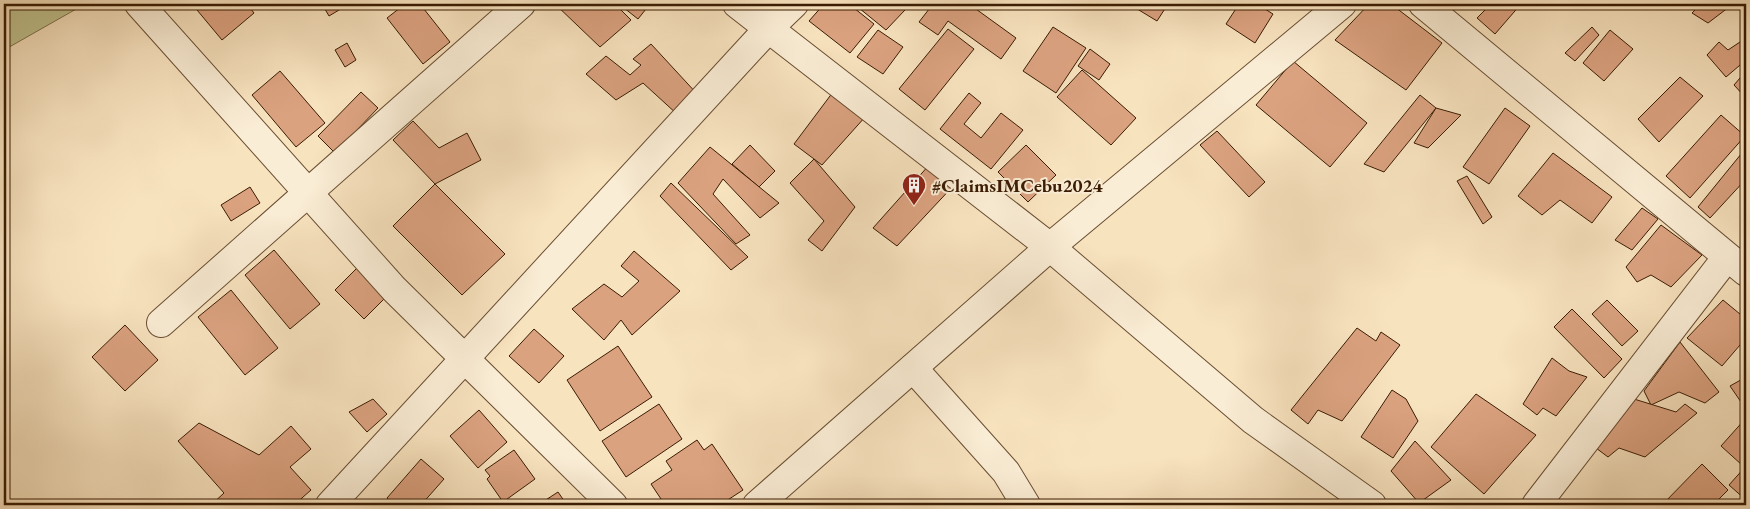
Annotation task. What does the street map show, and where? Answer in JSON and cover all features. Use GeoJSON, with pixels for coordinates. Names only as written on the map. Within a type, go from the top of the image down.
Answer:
{"type":"FeatureCollection","features":[{"type":"Feature","properties":{"kind":"street"},"geometry":{"type":"LineString","coordinates":[[139,4],[394,289],[613,505]]}},
{"type":"Feature","properties":{"kind":"street"},"geometry":{"type":"LineString","coordinates":[[161,323],[521,4]]}},
{"type":"Feature","properties":{"kind":"street"},"geometry":{"type":"LineString","coordinates":[[737,4],[1050,247],[1253,420],[1372,505]]}},
{"type":"Feature","properties":{"kind":"street"},"geometry":{"type":"LineString","coordinates":[[330,505],[794,4]]}},
{"type":"Feature","properties":{"kind":"street"},"geometry":{"type":"LineString","coordinates":[[757,505],[1050,247],[1342,4]]}},
{"type":"Feature","properties":{"kind":"street"},"geometry":{"type":"LineString","coordinates":[[1423,4],[1737,264],[1536,505]]}},
{"type":"Feature","properties":{"kind":"street"},"geometry":{"type":"LineString","coordinates":[[914,368],[1006,472],[1026,505]]}},
{"type":"Feature","properties":{"kind":"green space"},"geometry":{"type":"Polygon","coordinates":[[[4,4],[85,4],[4,50],[4,4]]]}},
{"type":"Feature","properties":{"kind":"building"},"geometry":{"type":"Polygon","coordinates":[[[192,4],[247,4],[254,13],[222,40],[192,4]]]}},
{"type":"Feature","properties":{"kind":"building"},"geometry":{"type":"Polygon","coordinates":[[[322,4],[342,4],[344,7],[329,16],[322,4]]]}},
{"type":"Feature","properties":{"kind":"building"},"geometry":{"type":"Polygon","coordinates":[[[405,4],[420,4],[450,42],[423,64],[387,18],[405,4]]]}},
{"type":"Feature","properties":{"kind":"building"},"geometry":{"type":"Polygon","coordinates":[[[555,4],[615,4],[631,20],[600,47],[555,4]]]}},
{"type":"Feature","properties":{"kind":"building"},"geometry":{"type":"Polygon","coordinates":[[[619,4],[650,4],[638,19],[619,4]]]}},
{"type":"Feature","properties":{"kind":"building"},"geometry":{"type":"Polygon","coordinates":[[[824,4],[849,4],[874,24],[850,53],[809,21],[824,4]]]}},
{"type":"Feature","properties":{"kind":"building"},"geometry":{"type":"Polygon","coordinates":[[[854,4],[896,4],[905,10],[886,30],[854,4]]]}},
{"type":"Feature","properties":{"kind":"building"},"geometry":{"type":"Polygon","coordinates":[[[933,4],[969,4],[1016,38],[1001,59],[948,21],[938,35],[919,22],[933,4]]]}},
{"type":"Feature","properties":{"kind":"building"},"geometry":{"type":"Polygon","coordinates":[[[1129,4],[1168,4],[1157,21],[1129,4]]]}},
{"type":"Feature","properties":{"kind":"building"},"geometry":{"type":"Polygon","coordinates":[[[1239,4],[1257,4],[1273,14],[1255,43],[1226,24],[1239,4]]]}},
{"type":"Feature","properties":{"kind":"building"},"geometry":{"type":"Polygon","coordinates":[[[1272,4],[1285,4],[1278,10],[1272,4]]]}},
{"type":"Feature","properties":{"kind":"building"},"geometry":{"type":"Polygon","coordinates":[[[1369,4],[1391,4],[1442,43],[1406,90],[1335,40],[1369,4]]]}},
{"type":"Feature","properties":{"kind":"building"},"geometry":{"type":"Polygon","coordinates":[[[1491,4],[1521,4],[1495,34],[1477,18],[1491,4]]]}},
{"type":"Feature","properties":{"kind":"building"},"geometry":{"type":"Polygon","coordinates":[[[1655,4],[1668,4],[1662,10],[1655,4]]]}},
{"type":"Feature","properties":{"kind":"building"},"geometry":{"type":"Polygon","coordinates":[[[1701,4],[1733,4],[1708,23],[1692,13],[1701,4]]]}},
{"type":"Feature","properties":{"kind":"building"},"geometry":{"type":"Polygon","coordinates":[[[1053,27],[1086,48],[1056,93],[1023,71],[1053,27]]]}},
{"type":"Feature","properties":{"kind":"building"},"geometry":{"type":"Polygon","coordinates":[[[1592,27],[1599,35],[1575,61],[1565,53],[1592,27]]]}},
{"type":"Feature","properties":{"kind":"building"},"geometry":{"type":"Polygon","coordinates":[[[948,29],[974,49],[925,110],[899,89],[948,29]]]}},
{"type":"Feature","properties":{"kind":"building"},"geometry":{"type":"Polygon","coordinates":[[[878,30],[903,47],[883,74],[857,57],[878,30]]]}},
{"type":"Feature","properties":{"kind":"building"},"geometry":{"type":"Polygon","coordinates":[[[1610,30],[1633,49],[1604,81],[1583,63],[1610,30]]]}},
{"type":"Feature","properties":{"kind":"building"},"geometry":{"type":"Polygon","coordinates":[[[1719,42],[1728,50],[1740,42],[1746,48],[1746,60],[1726,77],[1707,55],[1719,42]]]}},
{"type":"Feature","properties":{"kind":"building"},"geometry":{"type":"Polygon","coordinates":[[[347,43],[356,60],[345,67],[335,50],[347,43]]]}},
{"type":"Feature","properties":{"kind":"building"},"geometry":{"type":"Polygon","coordinates":[[[651,44],[699,96],[678,115],[643,83],[616,100],[586,74],[606,56],[630,75],[641,65],[633,59],[651,44]]]}},
{"type":"Feature","properties":{"kind":"building"},"geometry":{"type":"Polygon","coordinates":[[[1090,49],[1110,64],[1099,80],[1078,66],[1090,49]]]}},
{"type":"Feature","properties":{"kind":"building"},"geometry":{"type":"Polygon","coordinates":[[[1293,61],[1367,123],[1330,167],[1256,105],[1293,61]]]}},
{"type":"Feature","properties":{"kind":"building"},"geometry":{"type":"Polygon","coordinates":[[[1082,70],[1136,118],[1111,145],[1057,97],[1082,70]]]}},
{"type":"Feature","properties":{"kind":"building"},"geometry":{"type":"Polygon","coordinates":[[[280,71],[325,123],[296,147],[252,95],[280,71]]]}},
{"type":"Feature","properties":{"kind":"building"},"geometry":{"type":"Polygon","coordinates":[[[1746,71],[1746,94],[1745,97],[1734,85],[1746,71]]]}},
{"type":"Feature","properties":{"kind":"building"},"geometry":{"type":"Polygon","coordinates":[[[1680,77],[1703,96],[1659,142],[1638,119],[1680,77]]]}},
{"type":"Feature","properties":{"kind":"building"},"geometry":{"type":"Polygon","coordinates":[[[836,88],[866,116],[822,165],[794,144],[836,88]]]}},
{"type":"Feature","properties":{"kind":"building"},"geometry":{"type":"Polygon","coordinates":[[[361,92],[378,108],[335,153],[318,136],[361,92]]]}},
{"type":"Feature","properties":{"kind":"building"},"geometry":{"type":"Polygon","coordinates":[[[969,93],[981,103],[964,124],[981,138],[1001,113],[1023,130],[991,169],[940,129],[969,93]]]}},
{"type":"Feature","properties":{"kind":"building"},"geometry":{"type":"Polygon","coordinates":[[[1420,95],[1436,108],[1384,172],[1364,164],[1420,95]]]}},
{"type":"Feature","properties":{"kind":"building"},"geometry":{"type":"Polygon","coordinates":[[[1436,108],[1461,115],[1428,148],[1414,143],[1436,108]]]}},
{"type":"Feature","properties":{"kind":"building"},"geometry":{"type":"Polygon","coordinates":[[[1505,108],[1530,126],[1489,184],[1463,167],[1505,108]]]}},
{"type":"Feature","properties":{"kind":"building"},"geometry":{"type":"Polygon","coordinates":[[[1721,115],[1745,136],[1690,198],[1666,176],[1721,115]]]}},
{"type":"Feature","properties":{"kind":"building"},"geometry":{"type":"Polygon","coordinates":[[[413,121],[439,148],[467,133],[481,160],[435,184],[393,140],[413,121]]]}},
{"type":"Feature","properties":{"kind":"building"},"geometry":{"type":"Polygon","coordinates":[[[1217,131],[1265,182],[1249,197],[1200,145],[1217,131]]]}},
{"type":"Feature","properties":{"kind":"building"},"geometry":{"type":"Polygon","coordinates":[[[750,145],[775,171],[759,187],[732,164],[750,145]]]}},
{"type":"Feature","properties":{"kind":"building"},"geometry":{"type":"Polygon","coordinates":[[[1026,145],[1056,175],[1028,202],[998,172],[1026,145]]]}},
{"type":"Feature","properties":{"kind":"building"},"geometry":{"type":"Polygon","coordinates":[[[710,147],[779,203],[760,218],[723,179],[713,194],[750,235],[736,244],[678,183],[710,147]]]}},
{"type":"Feature","properties":{"kind":"building"},"geometry":{"type":"Polygon","coordinates":[[[1746,148],[1746,179],[1710,218],[1698,207],[1746,148]]]}},
{"type":"Feature","properties":{"kind":"building"},"geometry":{"type":"Polygon","coordinates":[[[1553,153],[1612,197],[1592,223],[1560,200],[1542,215],[1518,196],[1553,153]]]}},
{"type":"Feature","properties":{"kind":"building"},"geometry":{"type":"Polygon","coordinates":[[[814,159],[855,207],[822,251],[808,240],[824,221],[790,183],[814,159]]]}},
{"type":"Feature","properties":{"kind":"building","name":"#ClaimsIMCebu2024"},"geometry":{"type":"Polygon","coordinates":[[[930,164],[955,184],[897,246],[873,228],[930,164]]]}},
{"type":"Feature","properties":{"kind":"building"},"geometry":{"type":"Polygon","coordinates":[[[1467,176],[1492,217],[1483,224],[1457,181],[1467,176]]]}},
{"type":"Feature","properties":{"kind":"building"},"geometry":{"type":"Polygon","coordinates":[[[671,183],[748,257],[731,270],[660,196],[671,183]]]}},
{"type":"Feature","properties":{"kind":"building"},"geometry":{"type":"Polygon","coordinates":[[[435,184],[505,254],[462,295],[393,226],[435,184]]]}},
{"type":"Feature","properties":{"kind":"building"},"geometry":{"type":"Polygon","coordinates":[[[250,187],[260,203],[231,221],[221,205],[250,187]]]}},
{"type":"Feature","properties":{"kind":"building"},"geometry":{"type":"Polygon","coordinates":[[[1642,208],[1658,219],[1632,250],[1615,240],[1642,208]]]}},
{"type":"Feature","properties":{"kind":"building"},"geometry":{"type":"Polygon","coordinates":[[[1661,225],[1702,255],[1671,287],[1651,275],[1637,282],[1626,267],[1661,225]]]}},
{"type":"Feature","properties":{"kind":"building"},"geometry":{"type":"Polygon","coordinates":[[[274,250],[320,304],[290,329],[245,275],[274,250]]]}},
{"type":"Feature","properties":{"kind":"building"},"geometry":{"type":"Polygon","coordinates":[[[634,251],[680,291],[632,335],[621,320],[604,340],[572,309],[604,284],[622,297],[639,281],[621,266],[634,251]]]}},
{"type":"Feature","properties":{"kind":"building"},"geometry":{"type":"Polygon","coordinates":[[[365,260],[394,289],[364,319],[335,290],[365,260]]]}},
{"type":"Feature","properties":{"kind":"building"},"geometry":{"type":"Polygon","coordinates":[[[231,290],[278,348],[245,375],[198,317],[231,290]]]}},
{"type":"Feature","properties":{"kind":"building"},"geometry":{"type":"Polygon","coordinates":[[[1607,300],[1638,331],[1622,346],[1592,314],[1607,300]]]}},
{"type":"Feature","properties":{"kind":"building"},"geometry":{"type":"Polygon","coordinates":[[[1723,300],[1746,319],[1746,338],[1722,366],[1687,338],[1723,300]]]}},
{"type":"Feature","properties":{"kind":"building"},"geometry":{"type":"Polygon","coordinates":[[[1572,309],[1622,359],[1604,378],[1554,327],[1572,309]]]}},
{"type":"Feature","properties":{"kind":"building"},"geometry":{"type":"Polygon","coordinates":[[[125,325],[158,360],[125,391],[92,357],[125,325]]]}},
{"type":"Feature","properties":{"kind":"building"},"geometry":{"type":"Polygon","coordinates":[[[1357,328],[1376,341],[1381,332],[1400,345],[1342,421],[1318,410],[1308,424],[1291,410],[1357,328]]]}},
{"type":"Feature","properties":{"kind":"building"},"geometry":{"type":"Polygon","coordinates":[[[534,329],[564,356],[539,383],[509,356],[534,329]]]}},
{"type":"Feature","properties":{"kind":"building"},"geometry":{"type":"Polygon","coordinates":[[[1680,342],[1719,392],[1705,403],[1679,392],[1651,405],[1644,391],[1680,342]]]}},
{"type":"Feature","properties":{"kind":"building"},"geometry":{"type":"Polygon","coordinates":[[[618,346],[652,397],[600,431],[567,380],[618,346]]]}},
{"type":"Feature","properties":{"kind":"building"},"geometry":{"type":"Polygon","coordinates":[[[1552,358],[1569,371],[1587,377],[1556,416],[1543,408],[1537,415],[1523,404],[1552,358]]]}},
{"type":"Feature","properties":{"kind":"building"},"geometry":{"type":"Polygon","coordinates":[[[1746,377],[1746,399],[1741,402],[1730,386],[1746,377]]]}},
{"type":"Feature","properties":{"kind":"building"},"geometry":{"type":"Polygon","coordinates":[[[1392,390],[1406,399],[1418,421],[1393,458],[1361,437],[1392,390]]]}},
{"type":"Feature","properties":{"kind":"building"},"geometry":{"type":"Polygon","coordinates":[[[1476,394],[1536,435],[1484,494],[1431,447],[1476,394]]]}},
{"type":"Feature","properties":{"kind":"building"},"geometry":{"type":"Polygon","coordinates":[[[373,399],[387,414],[367,432],[349,412],[373,399]]]}},
{"type":"Feature","properties":{"kind":"building"},"geometry":{"type":"Polygon","coordinates":[[[1634,399],[1676,412],[1685,404],[1697,413],[1645,457],[1619,448],[1608,457],[1596,448],[1634,399]]]}},
{"type":"Feature","properties":{"kind":"building"},"geometry":{"type":"Polygon","coordinates":[[[659,404],[682,439],[626,477],[602,441],[659,404]]]}},
{"type":"Feature","properties":{"kind":"building"},"geometry":{"type":"Polygon","coordinates":[[[479,410],[507,442],[478,468],[450,436],[479,410]]]}},
{"type":"Feature","properties":{"kind":"building"},"geometry":{"type":"Polygon","coordinates":[[[1746,418],[1746,460],[1742,465],[1721,446],[1746,418]]]}},
{"type":"Feature","properties":{"kind":"building"},"geometry":{"type":"Polygon","coordinates":[[[199,423],[259,455],[291,426],[311,449],[290,467],[311,490],[294,505],[211,505],[224,493],[178,441],[199,423]]]}},
{"type":"Feature","properties":{"kind":"building"},"geometry":{"type":"Polygon","coordinates":[[[697,440],[704,450],[712,444],[743,490],[720,505],[690,505],[689,502],[684,505],[665,505],[651,484],[672,470],[666,461],[697,440]]]}},
{"type":"Feature","properties":{"kind":"building"},"geometry":{"type":"Polygon","coordinates":[[[1415,441],[1451,480],[1419,503],[1391,471],[1415,441]]]}},
{"type":"Feature","properties":{"kind":"building"},"geometry":{"type":"Polygon","coordinates":[[[514,450],[535,479],[503,502],[487,479],[490,476],[485,470],[514,450]]]}},
{"type":"Feature","properties":{"kind":"building"},"geometry":{"type":"Polygon","coordinates":[[[421,459],[444,479],[421,505],[395,505],[387,498],[421,459]]]}},
{"type":"Feature","properties":{"kind":"building"},"geometry":{"type":"Polygon","coordinates":[[[1702,464],[1728,490],[1713,505],[1662,505],[1702,464]]]}},
{"type":"Feature","properties":{"kind":"building"},"geometry":{"type":"Polygon","coordinates":[[[1746,466],[1746,500],[1729,485],[1746,466]]]}},
{"type":"Feature","properties":{"kind":"building"},"geometry":{"type":"Polygon","coordinates":[[[558,492],[567,505],[538,505],[558,492]]]}},
{"type":"Feature","properties":{"kind":"building"},"geometry":{"type":"Polygon","coordinates":[[[433,500],[439,505],[429,505],[433,500]]]}},
{"type":"Feature","properties":{"kind":"place","name":"#ClaimsIMCebu2024"},"geometry":{"type":"Point","coordinates":[914,206]}}]}
